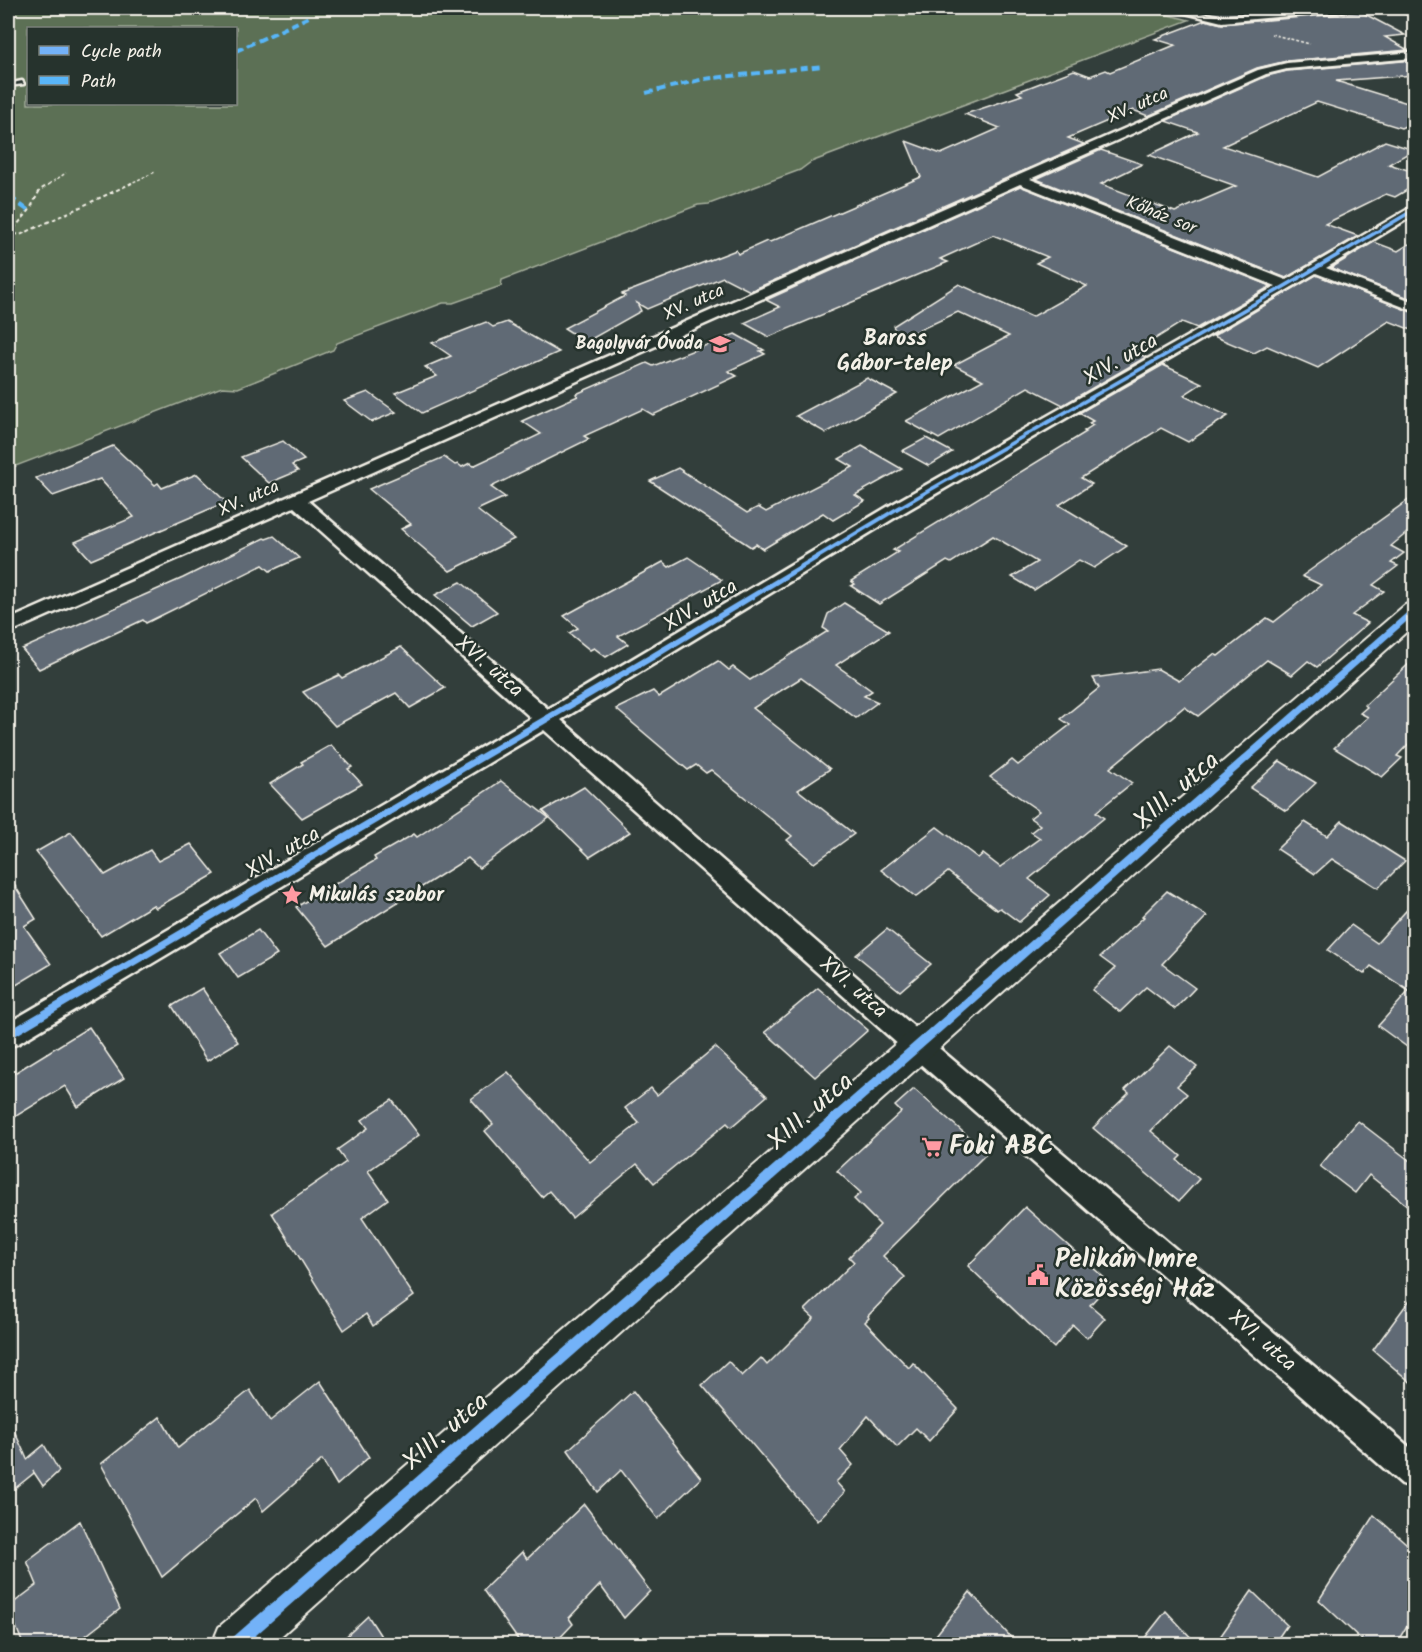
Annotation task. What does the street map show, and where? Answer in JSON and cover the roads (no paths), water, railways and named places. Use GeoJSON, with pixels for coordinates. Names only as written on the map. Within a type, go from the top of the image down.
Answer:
{"type":"FeatureCollection","features":[{"type":"Feature","properties":{"kind":"street"},"geometry":{"type":"LineString","coordinates":[[1170,8],[1222,19],[1343,8]]}},
{"type":"Feature","properties":{"kind":"street"},"geometry":{"type":"LineString","coordinates":[[1403,8],[1414,13]]}},
{"type":"Feature","properties":{"kind":"street","name":"XV. utca"},"geometry":{"type":"LineString","coordinates":[[8,627],[1269,69],[1414,55]]}},
{"type":"Feature","properties":{"kind":"street"},"geometry":{"type":"LineString","coordinates":[[1371,60],[1398,68]]}},
{"type":"Feature","properties":{"kind":"street","name":"Kőház sor"},"geometry":{"type":"LineString","coordinates":[[1021,180],[1287,285]]}},
{"type":"Feature","properties":{"kind":"street","name":"XIV. utca"},"geometry":{"type":"LineString","coordinates":[[8,1036],[895,510],[1414,210]]}},
{"type":"Feature","properties":{"kind":"street"},"geometry":{"type":"LineString","coordinates":[[1315,268],[1414,307]]}},
{"type":"Feature","properties":{"kind":"street","name":"XVI. utca"},"geometry":{"type":"LineString","coordinates":[[296,500],[918,1046],[1414,1472]]}},
{"type":"Feature","properties":{"kind":"street","name":"XIII. utca"},"geometry":{"type":"LineString","coordinates":[[236,1644],[1414,611]]}},
{"type":"Feature","properties":{"kind":"lane"},"geometry":{"type":"LineString","coordinates":[[8,85],[22,83]]}},
{"type":"Feature","properties":{"kind":"place","name":"Bagolyvár Óvoda"},"geometry":{"type":"Point","coordinates":[720,344]}},
{"type":"Feature","properties":{"kind":"place","name":"Mikulás szobor"},"geometry":{"type":"Point","coordinates":[292,895]}},
{"type":"Feature","properties":{"kind":"place","name":"Foki ABC"},"geometry":{"type":"Point","coordinates":[932,1147]}},
{"type":"Feature","properties":{"kind":"place","name":"Pelikán Imre Közösségi Ház"},"geometry":{"type":"Point","coordinates":[1038,1275]}},
{"type":"Feature","properties":{"kind":"district","name":"Baross Gábor-telep"},"geometry":{"type":"Point","coordinates":[895,352]}}]}
